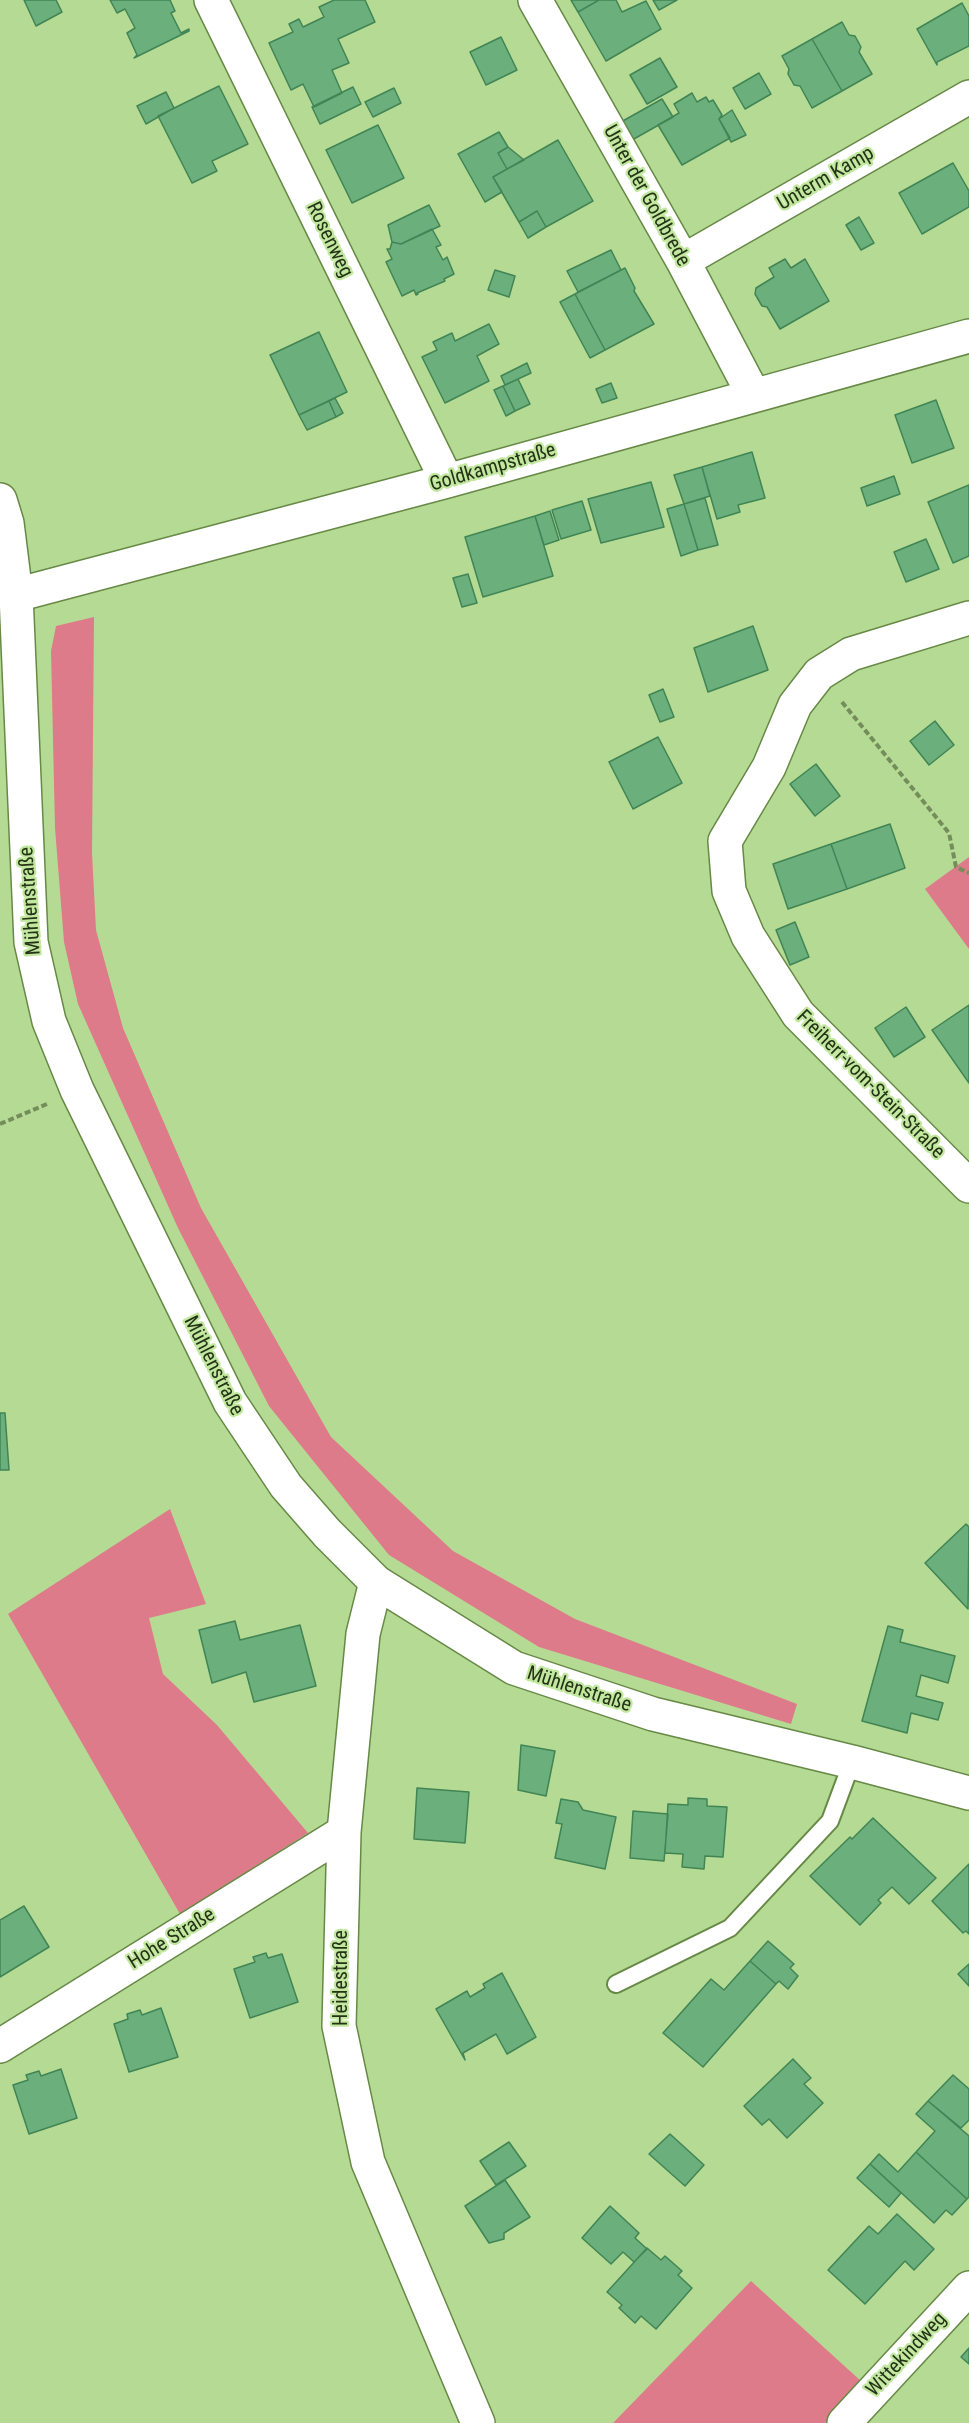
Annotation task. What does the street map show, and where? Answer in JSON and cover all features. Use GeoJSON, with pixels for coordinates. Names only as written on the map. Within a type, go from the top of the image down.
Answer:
{"type":"FeatureCollection","features":[{"type":"Feature","properties":{"kind":"street","name":"Rosenweg"},"geometry":{"type":"LineString","coordinates":[[211,0],[447,481]]}},
{"type":"Feature","properties":{"kind":"street","name":"Unter der Goldbrede"},"geometry":{"type":"LineString","coordinates":[[535,0],[683,261],[753,394]]}},
{"type":"Feature","properties":{"kind":"street","name":"Unterm Kamp"},"geometry":{"type":"LineString","coordinates":[[683,261],[969,97]]}},
{"type":"Feature","properties":{"kind":"street","name":"Goldkampstraße"},"geometry":{"type":"LineString","coordinates":[[16,595],[447,481],[753,394],[969,336]]}},
{"type":"Feature","properties":{"kind":"street","name":"Mühlenstraße"},"geometry":{"type":"LineString","coordinates":[[0,500],[7,523],[16,595],[9,668],[31,942],[49,1021],[77,1090],[230,1402],[286,1486],[327,1533],[376,1582],[514,1668],[653,1714],[969,1793]]}},
{"type":"Feature","properties":{"kind":"street","name":"Freiherr-vom-Stein-Straße"},"geometry":{"type":"LineString","coordinates":[[969,618],[851,654],[819,674],[795,705],[769,767],[725,841],[729,891],[748,936],[798,1014],[969,1186]]}},
{"type":"Feature","properties":{"kind":"street","name":"Heidestraße"},"geometry":{"type":"LineString","coordinates":[[376,1582],[363,1634],[344,1832],[339,2026],[368,2162],[478,2423]]}},
{"type":"Feature","properties":{"kind":"street","name":"Hohe Straße"},"geometry":{"type":"LineString","coordinates":[[0,2046],[344,1832]]}},
{"type":"Feature","properties":{"kind":"street","name":"Wittekindweg"},"geometry":{"type":"LineString","coordinates":[[844,2423],[969,2288]]}},
{"type":"Feature","properties":{"kind":"lane"},"geometry":{"type":"LineString","coordinates":[[616,1984],[730,1928],[830,1821],[852,1762]]}},
{"type":"Feature","properties":{"kind":"path"},"geometry":{"type":"LineString","coordinates":[[819,674],[949,833],[956,867],[969,873]]}},
{"type":"Feature","properties":{"kind":"path"},"geometry":{"type":"LineString","coordinates":[[0,1124],[77,1090]]}},
{"type":"Feature","properties":{"kind":"shaded area"},"geometry":{"type":"Polygon","coordinates":[[[94,617],[92,853],[96,930],[123,1028],[201,1208],[331,1437],[453,1551],[575,1619],[797,1704],[791,1724],[539,1647],[389,1555],[269,1406],[178,1228],[78,1004],[64,942],[55,828],[51,651],[56,626],[94,617]]]}},
{"type":"Feature","properties":{"kind":"shaded area"},"geometry":{"type":"Polygon","coordinates":[[[969,857],[969,949],[925,889],[969,857]]]}},
{"type":"Feature","properties":{"kind":"shaded area"},"geometry":{"type":"Polygon","coordinates":[[[170,1509],[206,1604],[149,1618],[163,1674],[217,1725],[308,1833],[180,1914],[8,1614],[170,1509]]]}},
{"type":"Feature","properties":{"kind":"shaded area"},"geometry":{"type":"Polygon","coordinates":[[[751,2281],[862,2382],[825,2423],[613,2423],[751,2281]]]}},
{"type":"Feature","properties":{"kind":"building"},"geometry":{"type":"Polygon","coordinates":[[[24,0],[56,0],[62,12],[36,26],[24,0]]]}},
{"type":"Feature","properties":{"kind":"building"},"geometry":{"type":"Polygon","coordinates":[[[110,0],[170,0],[175,11],[171,13],[181,33],[189,29],[189,31],[134,58],[137,55],[127,33],[135,28],[125,9],[117,13],[110,0]]]}},
{"type":"Feature","properties":{"kind":"building"},"geometry":{"type":"Polygon","coordinates":[[[334,0],[365,0],[375,22],[338,39],[349,63],[332,70],[342,93],[314,107],[303,84],[291,90],[269,43],[293,32],[289,24],[299,19],[303,27],[324,17],[319,7],[334,0]]]}},
{"type":"Feature","properties":{"kind":"building"},"geometry":{"type":"Polygon","coordinates":[[[571,0],[599,0],[578,12],[571,0]]]}},
{"type":"Feature","properties":{"kind":"building"},"geometry":{"type":"Polygon","coordinates":[[[599,0],[616,0],[622,12],[646,1],[661,29],[606,61],[578,12],[599,0]]]}},
{"type":"Feature","properties":{"kind":"building"},"geometry":{"type":"Polygon","coordinates":[[[653,0],[677,0],[659,10],[653,0]]]}},
{"type":"Feature","properties":{"kind":"building"},"geometry":{"type":"Polygon","coordinates":[[[962,3],[969,16],[969,46],[937,62],[937,65],[917,29],[962,3]]]}},
{"type":"Feature","properties":{"kind":"building"},"geometry":{"type":"Polygon","coordinates":[[[842,22],[849,35],[855,36],[861,47],[859,52],[872,74],[842,91],[812,39],[842,22]]]}},
{"type":"Feature","properties":{"kind":"building"},"geometry":{"type":"Polygon","coordinates":[[[501,37],[517,70],[486,85],[470,52],[501,37]]]}},
{"type":"Feature","properties":{"kind":"building"},"geometry":{"type":"Polygon","coordinates":[[[812,39],[842,91],[812,108],[800,86],[794,85],[782,56],[812,39]]]}},
{"type":"Feature","properties":{"kind":"building"},"geometry":{"type":"Polygon","coordinates":[[[660,58],[677,87],[647,104],[630,75],[660,58]]]}},
{"type":"Feature","properties":{"kind":"building"},"geometry":{"type":"Polygon","coordinates":[[[759,73],[771,94],[745,109],[733,88],[759,73]]]}},
{"type":"Feature","properties":{"kind":"building"},"geometry":{"type":"Polygon","coordinates":[[[219,86],[248,144],[212,161],[217,171],[192,183],[158,116],[219,86]]]}},
{"type":"Feature","properties":{"kind":"building"},"geometry":{"type":"Polygon","coordinates":[[[353,87],[361,104],[320,124],[312,107],[353,87]]]}},
{"type":"Feature","properties":{"kind":"building"},"geometry":{"type":"Polygon","coordinates":[[[394,88],[401,103],[373,117],[365,102],[394,88]]]}},
{"type":"Feature","properties":{"kind":"building"},"geometry":{"type":"Polygon","coordinates":[[[166,92],[174,108],[146,124],[137,106],[166,92]]]}},
{"type":"Feature","properties":{"kind":"building"},"geometry":{"type":"Polygon","coordinates":[[[692,93],[697,102],[706,97],[709,102],[713,100],[722,115],[719,119],[730,138],[682,165],[658,125],[679,113],[674,104],[692,93]]]}},
{"type":"Feature","properties":{"kind":"building"},"geometry":{"type":"Polygon","coordinates":[[[662,99],[673,117],[632,140],[621,122],[662,99]]]}},
{"type":"Feature","properties":{"kind":"building"},"geometry":{"type":"Polygon","coordinates":[[[732,110],[746,135],[731,142],[719,119],[732,110]]]}},
{"type":"Feature","properties":{"kind":"building"},"geometry":{"type":"Polygon","coordinates":[[[378,125],[404,178],[352,203],[326,150],[378,125]]]}},
{"type":"Feature","properties":{"kind":"building"},"geometry":{"type":"Polygon","coordinates":[[[499,132],[508,147],[498,153],[507,169],[493,177],[502,192],[485,202],[458,154],[499,132]]]}},
{"type":"Feature","properties":{"kind":"building"},"geometry":{"type":"Polygon","coordinates":[[[558,140],[593,201],[546,227],[537,211],[519,222],[493,177],[558,140]]]}},
{"type":"Feature","properties":{"kind":"building"},"geometry":{"type":"Polygon","coordinates":[[[508,147],[524,160],[507,169],[498,153],[508,147]]]}},
{"type":"Feature","properties":{"kind":"building"},"geometry":{"type":"Polygon","coordinates":[[[953,163],[969,191],[969,207],[922,234],[899,193],[953,163]]]}},
{"type":"Feature","properties":{"kind":"building"},"geometry":{"type":"Polygon","coordinates":[[[429,205],[440,226],[401,244],[392,242],[388,225],[429,205]]]}},
{"type":"Feature","properties":{"kind":"building"},"geometry":{"type":"Polygon","coordinates":[[[537,211],[546,227],[528,238],[519,222],[537,211]]]}},
{"type":"Feature","properties":{"kind":"building"},"geometry":{"type":"Polygon","coordinates":[[[859,217],[874,243],[861,250],[846,225],[859,217]]]}},
{"type":"Feature","properties":{"kind":"building"},"geometry":{"type":"Polygon","coordinates":[[[432,229],[441,245],[436,247],[443,260],[447,257],[454,274],[416,295],[414,290],[402,296],[386,262],[392,259],[387,249],[390,249],[392,242],[401,244],[432,229]]]}},
{"type":"Feature","properties":{"kind":"building"},"geometry":{"type":"Polygon","coordinates":[[[611,250],[621,270],[578,292],[567,271],[611,250]]]}},
{"type":"Feature","properties":{"kind":"building"},"geometry":{"type":"Polygon","coordinates":[[[785,259],[791,268],[805,259],[829,301],[780,329],[767,307],[762,306],[755,294],[756,288],[774,277],[769,268],[785,259]]]}},
{"type":"Feature","properties":{"kind":"building"},"geometry":{"type":"Polygon","coordinates":[[[625,268],[635,288],[634,291],[654,324],[605,350],[575,294],[625,268]]]}},
{"type":"Feature","properties":{"kind":"building"},"geometry":{"type":"Polygon","coordinates":[[[495,270],[515,276],[509,297],[488,290],[495,270]]]}},
{"type":"Feature","properties":{"kind":"building"},"geometry":{"type":"Polygon","coordinates":[[[575,294],[605,350],[590,358],[560,302],[575,294]]]}},
{"type":"Feature","properties":{"kind":"building"},"geometry":{"type":"Polygon","coordinates":[[[489,324],[499,344],[477,356],[489,381],[445,403],[422,357],[437,350],[433,342],[452,333],[455,341],[489,324]]]}},
{"type":"Feature","properties":{"kind":"building"},"geometry":{"type":"Polygon","coordinates":[[[319,332],[347,392],[299,415],[270,355],[319,332]]]}},
{"type":"Feature","properties":{"kind":"building"},"geometry":{"type":"Polygon","coordinates":[[[527,363],[531,373],[505,385],[501,376],[527,363]]]}},
{"type":"Feature","properties":{"kind":"building"},"geometry":{"type":"Polygon","coordinates":[[[518,379],[530,404],[515,411],[503,386],[518,379]]]}},
{"type":"Feature","properties":{"kind":"building"},"geometry":{"type":"Polygon","coordinates":[[[611,383],[617,398],[602,403],[596,389],[611,383]]]}},
{"type":"Feature","properties":{"kind":"building"},"geometry":{"type":"Polygon","coordinates":[[[503,386],[515,411],[506,416],[494,390],[503,386]]]}},
{"type":"Feature","properties":{"kind":"building"},"geometry":{"type":"Polygon","coordinates":[[[335,398],[343,413],[336,417],[329,401],[335,398]]]}},
{"type":"Feature","properties":{"kind":"building"},"geometry":{"type":"Polygon","coordinates":[[[936,400],[954,448],[912,463],[895,415],[936,400]]]}},
{"type":"Feature","properties":{"kind":"building"},"geometry":{"type":"Polygon","coordinates":[[[329,401],[336,417],[307,430],[299,415],[329,401]]]}},
{"type":"Feature","properties":{"kind":"building"},"geometry":{"type":"Polygon","coordinates":[[[752,452],[765,498],[738,505],[740,512],[717,519],[702,467],[752,452]]]}},
{"type":"Feature","properties":{"kind":"building"},"geometry":{"type":"Polygon","coordinates":[[[702,467],[710,496],[684,504],[674,475],[702,467]]]}},
{"type":"Feature","properties":{"kind":"building"},"geometry":{"type":"Polygon","coordinates":[[[894,476],[900,494],[867,506],[861,488],[894,476]]]}},
{"type":"Feature","properties":{"kind":"building"},"geometry":{"type":"Polygon","coordinates":[[[651,482],[664,527],[601,543],[588,499],[651,482]]]}},
{"type":"Feature","properties":{"kind":"building"},"geometry":{"type":"Polygon","coordinates":[[[969,485],[969,556],[953,563],[928,502],[969,485]]]}},
{"type":"Feature","properties":{"kind":"building"},"geometry":{"type":"Polygon","coordinates":[[[705,498],[718,545],[698,550],[684,504],[705,498]]]}},
{"type":"Feature","properties":{"kind":"building"},"geometry":{"type":"Polygon","coordinates":[[[582,501],[591,530],[561,539],[552,510],[582,501]]]}},
{"type":"Feature","properties":{"kind":"building"},"geometry":{"type":"Polygon","coordinates":[[[684,504],[698,550],[681,556],[667,509],[684,504]]]}},
{"type":"Feature","properties":{"kind":"building"},"geometry":{"type":"Polygon","coordinates":[[[550,511],[559,540],[544,545],[535,516],[550,511]]]}},
{"type":"Feature","properties":{"kind":"building"},"geometry":{"type":"Polygon","coordinates":[[[535,516],[553,576],[483,597],[465,537],[535,516]]]}},
{"type":"Feature","properties":{"kind":"building"},"geometry":{"type":"Polygon","coordinates":[[[926,539],[939,569],[906,582],[894,552],[926,539]]]}},
{"type":"Feature","properties":{"kind":"building"},"geometry":{"type":"Polygon","coordinates":[[[468,574],[477,603],[462,607],[453,578],[468,574]]]}},
{"type":"Feature","properties":{"kind":"building"},"geometry":{"type":"Polygon","coordinates":[[[753,626],[768,670],[708,692],[694,648],[753,626]]]}},
{"type":"Feature","properties":{"kind":"building"},"geometry":{"type":"Polygon","coordinates":[[[663,689],[674,717],[660,722],[649,695],[663,689]]]}},
{"type":"Feature","properties":{"kind":"building"},"geometry":{"type":"Polygon","coordinates":[[[935,721],[954,745],[929,765],[910,741],[935,721]]]}},
{"type":"Feature","properties":{"kind":"building"},"geometry":{"type":"Polygon","coordinates":[[[658,737],[682,783],[633,809],[609,762],[658,737]]]}},
{"type":"Feature","properties":{"kind":"building"},"geometry":{"type":"Polygon","coordinates":[[[816,764],[840,796],[815,816],[790,784],[816,764]]]}},
{"type":"Feature","properties":{"kind":"building"},"geometry":{"type":"Polygon","coordinates":[[[890,824],[905,868],[847,889],[831,844],[890,824]]]}},
{"type":"Feature","properties":{"kind":"building"},"geometry":{"type":"Polygon","coordinates":[[[831,844],[847,889],[788,909],[773,864],[831,844]]]}},
{"type":"Feature","properties":{"kind":"building"},"geometry":{"type":"Polygon","coordinates":[[[795,922],[809,957],[790,965],[776,930],[795,922]]]}},
{"type":"Feature","properties":{"kind":"building"},"geometry":{"type":"Polygon","coordinates":[[[969,1005],[969,1083],[932,1030],[969,1005]]]}},
{"type":"Feature","properties":{"kind":"building"},"geometry":{"type":"Polygon","coordinates":[[[906,1007],[925,1037],[894,1057],[875,1028],[906,1007]]]}},
{"type":"Feature","properties":{"kind":"building"},"geometry":{"type":"Polygon","coordinates":[[[0,1413],[5,1413],[9,1470],[0,1470],[0,1413]]]}},
{"type":"Feature","properties":{"kind":"building"},"geometry":{"type":"Polygon","coordinates":[[[966,1524],[969,1527],[968,1609],[925,1563],[966,1524]]]}},
{"type":"Feature","properties":{"kind":"building"},"geometry":{"type":"Polygon","coordinates":[[[235,1621],[240,1640],[300,1625],[316,1686],[254,1702],[246,1672],[212,1683],[199,1630],[235,1621]]]}},
{"type":"Feature","properties":{"kind":"building"},"geometry":{"type":"Polygon","coordinates":[[[888,1626],[903,1630],[900,1642],[955,1656],[948,1683],[921,1675],[916,1696],[943,1703],[938,1720],[911,1713],[907,1733],[862,1721],[888,1626]]]}},
{"type":"Feature","properties":{"kind":"building"},"geometry":{"type":"Polygon","coordinates":[[[521,1745],[555,1751],[546,1796],[518,1790],[521,1745]]]}},
{"type":"Feature","properties":{"kind":"building"},"geometry":{"type":"Polygon","coordinates":[[[417,1788],[469,1792],[465,1843],[414,1839],[417,1788]]]}},
{"type":"Feature","properties":{"kind":"building"},"geometry":{"type":"Polygon","coordinates":[[[688,1798],[707,1799],[707,1806],[727,1807],[723,1857],[705,1856],[704,1869],[682,1867],[683,1854],[665,1853],[668,1804],[688,1805],[688,1798]]]}},
{"type":"Feature","properties":{"kind":"building"},"geometry":{"type":"Polygon","coordinates":[[[561,1799],[578,1802],[583,1810],[616,1817],[605,1869],[555,1858],[562,1824],[556,1823],[561,1799]]]}},
{"type":"Feature","properties":{"kind":"building"},"geometry":{"type":"Polygon","coordinates":[[[633,1811],[668,1814],[664,1861],[630,1858],[633,1811]]]}},
{"type":"Feature","properties":{"kind":"building"},"geometry":{"type":"Polygon","coordinates":[[[873,1818],[936,1878],[909,1904],[892,1887],[878,1900],[881,1903],[860,1925],[810,1876],[873,1818]]]}},
{"type":"Feature","properties":{"kind":"building"},"geometry":{"type":"Polygon","coordinates":[[[969,1864],[969,1934],[966,1931],[963,1933],[932,1901],[969,1864]]]}},
{"type":"Feature","properties":{"kind":"building"},"geometry":{"type":"Polygon","coordinates":[[[24,1906],[49,1947],[0,1977],[0,1920],[24,1906]]]}},
{"type":"Feature","properties":{"kind":"building"},"geometry":{"type":"Polygon","coordinates":[[[768,1941],[794,1964],[790,1968],[798,1976],[788,1989],[779,1981],[776,1984],[750,1961],[768,1941]]]}},
{"type":"Feature","properties":{"kind":"building"},"geometry":{"type":"Polygon","coordinates":[[[266,1953],[268,1958],[282,1954],[298,2002],[250,2018],[234,1969],[255,1962],[253,1957],[266,1953]]]}},
{"type":"Feature","properties":{"kind":"building"},"geometry":{"type":"Polygon","coordinates":[[[750,1961],[776,1984],[703,2067],[663,2033],[711,1979],[724,1990],[750,1961]]]}},
{"type":"Feature","properties":{"kind":"building"},"geometry":{"type":"Polygon","coordinates":[[[969,1964],[969,1986],[958,1974],[969,1964]]]}},
{"type":"Feature","properties":{"kind":"building"},"geometry":{"type":"Polygon","coordinates":[[[502,1973],[536,2037],[507,2054],[496,2034],[463,2053],[465,2060],[436,2009],[467,1991],[470,1997],[485,1988],[483,1984],[502,1973]]]}},
{"type":"Feature","properties":{"kind":"building"},"geometry":{"type":"Polygon","coordinates":[[[161,2008],[178,2057],[129,2072],[114,2024],[128,2019],[127,2014],[140,2010],[142,2015],[161,2008]]]}},
{"type":"Feature","properties":{"kind":"building"},"geometry":{"type":"Polygon","coordinates":[[[793,2059],[811,2078],[804,2084],[823,2103],[787,2138],[769,2119],[762,2125],[744,2106],[793,2059]]]}},
{"type":"Feature","properties":{"kind":"building"},"geometry":{"type":"Polygon","coordinates":[[[61,2069],[77,2118],[29,2134],[13,2085],[28,2080],[26,2075],[39,2071],[41,2076],[61,2069]]]}},
{"type":"Feature","properties":{"kind":"building"},"geometry":{"type":"Polygon","coordinates":[[[953,2075],[969,2089],[969,2120],[961,2128],[928,2101],[953,2075]]]}},
{"type":"Feature","properties":{"kind":"building"},"geometry":{"type":"Polygon","coordinates":[[[928,2101],[969,2136],[969,2197],[967,2199],[916,2152],[935,2131],[916,2114],[928,2101]]]}},
{"type":"Feature","properties":{"kind":"building"},"geometry":{"type":"Polygon","coordinates":[[[670,2134],[704,2165],[685,2186],[649,2154],[670,2134]]]}},
{"type":"Feature","properties":{"kind":"building"},"geometry":{"type":"Polygon","coordinates":[[[509,2142],[526,2166],[496,2185],[480,2161],[509,2142]]]}},
{"type":"Feature","properties":{"kind":"building"},"geometry":{"type":"Polygon","coordinates":[[[916,2152],[967,2199],[952,2215],[946,2210],[934,2223],[870,2164],[879,2154],[898,2172],[916,2152]]]}},
{"type":"Feature","properties":{"kind":"building"},"geometry":{"type":"Polygon","coordinates":[[[870,2164],[901,2193],[889,2207],[857,2178],[870,2164]]]}},
{"type":"Feature","properties":{"kind":"building"},"geometry":{"type":"Polygon","coordinates":[[[505,2180],[530,2217],[504,2233],[504,2239],[489,2243],[465,2206],[505,2180]]]}},
{"type":"Feature","properties":{"kind":"building"},"geometry":{"type":"Polygon","coordinates":[[[610,2206],[639,2233],[635,2238],[647,2249],[634,2262],[623,2252],[611,2264],[582,2238],[610,2206]]]}},
{"type":"Feature","properties":{"kind":"building"},"geometry":{"type":"Polygon","coordinates":[[[897,2214],[934,2249],[914,2270],[905,2261],[865,2304],[828,2270],[869,2226],[878,2234],[897,2214]]]}},
{"type":"Feature","properties":{"kind":"building"},"geometry":{"type":"Polygon","coordinates":[[[647,2248],[661,2260],[665,2256],[682,2271],[678,2275],[692,2288],[656,2329],[641,2316],[635,2323],[619,2308],[622,2305],[607,2292],[647,2248]]]}},
{"type":"Feature","properties":{"kind":"building"},"geometry":{"type":"Polygon","coordinates":[[[969,2348],[969,2364],[961,2357],[969,2348]]]}}]}
